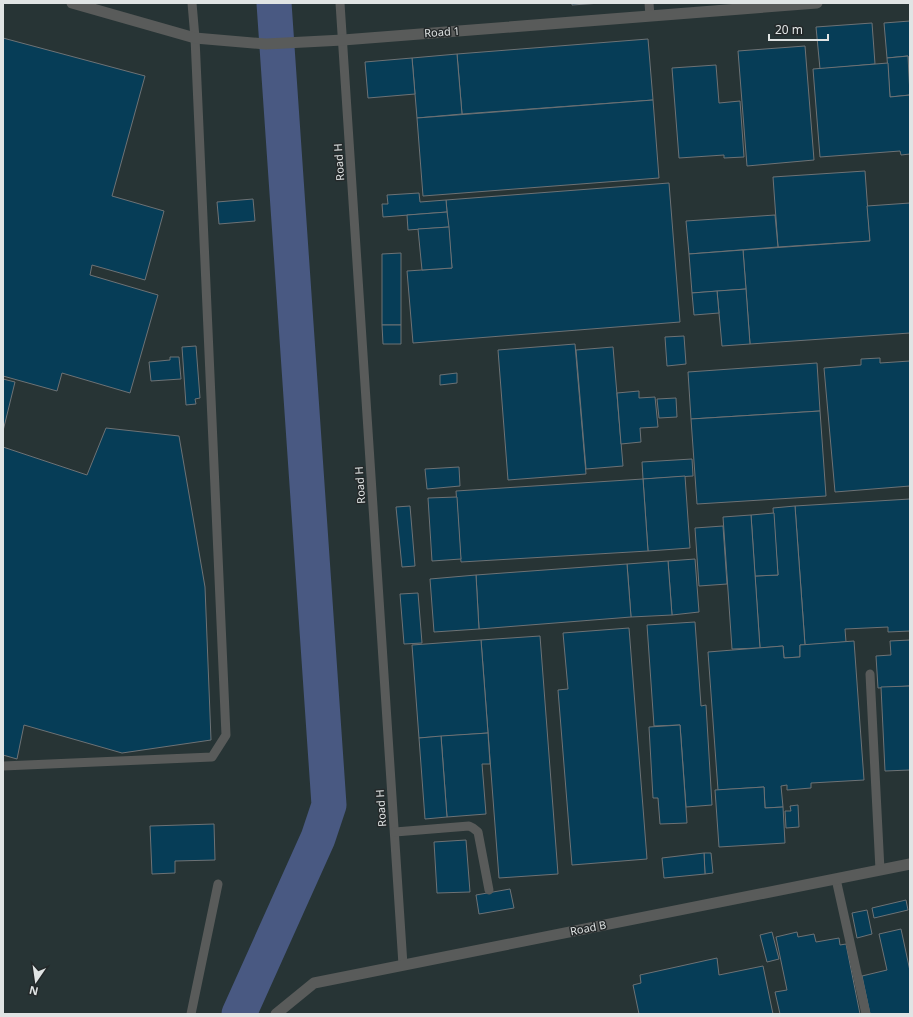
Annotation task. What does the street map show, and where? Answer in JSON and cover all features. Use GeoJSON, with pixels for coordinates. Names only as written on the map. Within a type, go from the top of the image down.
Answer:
{"type":"FeatureCollection","features":[{"type":"Feature","properties":{"kind":"street","name":"Road 1"},"geometry":{"type":"LineString","coordinates":[[72,3],[195,38],[266,44],[343,40],[817,3]]}},
{"type":"Feature","properties":{"kind":"street","name":"Road B"},"geometry":{"type":"LineString","coordinates":[[276,1014],[314,983],[910,864]]}},
{"type":"Feature","properties":{"kind":"lane"},"geometry":{"type":"LineString","coordinates":[[3,766],[212,757],[226,734],[195,38],[192,3]]}},
{"type":"Feature","properties":{"kind":"lane","name":"Road H"},"geometry":{"type":"LineString","coordinates":[[340,3],[404,965]]}},
{"type":"Feature","properties":{"kind":"lane"},"geometry":{"type":"LineString","coordinates":[[649,3],[650,16]]}},
{"type":"Feature","properties":{"kind":"lane"},"geometry":{"type":"LineString","coordinates":[[870,674],[880,870]]}},
{"type":"Feature","properties":{"kind":"lane"},"geometry":{"type":"LineString","coordinates":[[395,832],[469,826],[473,828],[478,832],[489,890]]}},
{"type":"Feature","properties":{"kind":"lane"},"geometry":{"type":"LineString","coordinates":[[836,879],[866,1014]]}},
{"type":"Feature","properties":{"kind":"lane"},"geometry":{"type":"LineString","coordinates":[[191,1014],[218,884]]}},
{"type":"Feature","properties":{"kind":"shaded area"},"geometry":{"type":"Polygon","coordinates":[[[3,3],[910,3],[910,1014],[3,1014],[3,3]]]}},
{"type":"Feature","properties":{"kind":"building"},"geometry":{"type":"Polygon","coordinates":[[[572,3],[601,3],[572,5],[572,3]]]}},
{"type":"Feature","properties":{"kind":"building"},"geometry":{"type":"Polygon","coordinates":[[[910,21],[910,84],[908,56],[887,58],[884,23],[910,21]]]}},
{"type":"Feature","properties":{"kind":"building"},"geometry":{"type":"Polygon","coordinates":[[[872,23],[875,64],[820,69],[816,27],[872,23]]]}},
{"type":"Feature","properties":{"kind":"building"},"geometry":{"type":"Polygon","coordinates":[[[3,38],[145,76],[112,196],[164,211],[145,280],[92,265],[90,275],[158,295],[130,393],[62,373],[57,391],[3,376],[3,38]]]}},
{"type":"Feature","properties":{"kind":"building"},"geometry":{"type":"Polygon","coordinates":[[[648,39],[653,100],[462,114],[457,54],[648,39]]]}},
{"type":"Feature","properties":{"kind":"building"},"geometry":{"type":"Polygon","coordinates":[[[805,46],[814,160],[747,166],[738,51],[805,46]]]}},
{"type":"Feature","properties":{"kind":"building"},"geometry":{"type":"Polygon","coordinates":[[[457,54],[462,114],[417,118],[412,58],[457,54]]]}},
{"type":"Feature","properties":{"kind":"building"},"geometry":{"type":"Polygon","coordinates":[[[908,56],[910,95],[890,97],[887,58],[908,56]]]}},
{"type":"Feature","properties":{"kind":"building"},"geometry":{"type":"Polygon","coordinates":[[[412,58],[415,94],[368,98],[365,62],[412,58]]]}},
{"type":"Feature","properties":{"kind":"building"},"geometry":{"type":"Polygon","coordinates":[[[888,63],[890,97],[910,95],[910,154],[901,155],[900,151],[820,157],[813,69],[888,63]]]}},
{"type":"Feature","properties":{"kind":"building"},"geometry":{"type":"Polygon","coordinates":[[[716,65],[719,103],[740,101],[744,157],[724,158],[724,155],[679,158],[672,68],[716,65]]]}},
{"type":"Feature","properties":{"kind":"building"},"geometry":{"type":"Polygon","coordinates":[[[653,100],[659,178],[423,196],[417,118],[653,100]]]}},
{"type":"Feature","properties":{"kind":"building"},"geometry":{"type":"Polygon","coordinates":[[[865,171],[870,241],[778,247],[773,177],[865,171]]]}},
{"type":"Feature","properties":{"kind":"building"},"geometry":{"type":"Polygon","coordinates":[[[669,183],[680,322],[413,343],[407,271],[452,268],[446,200],[669,183]]]}},
{"type":"Feature","properties":{"kind":"building"},"geometry":{"type":"Polygon","coordinates":[[[419,193],[420,202],[446,200],[447,212],[383,217],[382,204],[388,204],[387,195],[419,193]]]}},
{"type":"Feature","properties":{"kind":"building"},"geometry":{"type":"Polygon","coordinates":[[[253,199],[255,221],[219,224],[217,202],[253,199]]]}},
{"type":"Feature","properties":{"kind":"building"},"geometry":{"type":"Polygon","coordinates":[[[910,203],[910,333],[750,344],[743,250],[870,241],[867,206],[910,203]]]}},
{"type":"Feature","properties":{"kind":"building"},"geometry":{"type":"Polygon","coordinates":[[[447,212],[449,227],[408,230],[407,215],[447,212]]]}},
{"type":"Feature","properties":{"kind":"building"},"geometry":{"type":"Polygon","coordinates":[[[775,215],[778,247],[689,254],[686,221],[775,215]]]}},
{"type":"Feature","properties":{"kind":"building"},"geometry":{"type":"Polygon","coordinates":[[[449,227],[452,268],[422,270],[418,229],[449,227]]]}},
{"type":"Feature","properties":{"kind":"building"},"geometry":{"type":"Polygon","coordinates":[[[743,250],[746,289],[692,293],[689,254],[743,250]]]}},
{"type":"Feature","properties":{"kind":"building"},"geometry":{"type":"Polygon","coordinates":[[[401,253],[401,325],[382,325],[382,254],[401,253]]]}},
{"type":"Feature","properties":{"kind":"building"},"geometry":{"type":"Polygon","coordinates":[[[746,289],[750,344],[722,346],[717,291],[746,289]]]}},
{"type":"Feature","properties":{"kind":"building"},"geometry":{"type":"Polygon","coordinates":[[[717,291],[719,313],[694,315],[692,293],[717,291]]]}},
{"type":"Feature","properties":{"kind":"building"},"geometry":{"type":"Polygon","coordinates":[[[382,325],[401,325],[401,344],[383,344],[382,325]]]}},
{"type":"Feature","properties":{"kind":"building"},"geometry":{"type":"Polygon","coordinates":[[[684,336],[686,364],[667,366],[665,337],[684,336]]]}},
{"type":"Feature","properties":{"kind":"building"},"geometry":{"type":"Polygon","coordinates":[[[575,344],[586,474],[508,480],[498,350],[575,344]]]}},
{"type":"Feature","properties":{"kind":"building"},"geometry":{"type":"Polygon","coordinates":[[[196,346],[200,398],[195,399],[196,404],[186,405],[182,347],[196,346]]]}},
{"type":"Feature","properties":{"kind":"building"},"geometry":{"type":"Polygon","coordinates":[[[613,347],[623,466],[586,469],[576,350],[613,347]]]}},
{"type":"Feature","properties":{"kind":"building"},"geometry":{"type":"Polygon","coordinates":[[[170,357],[179,357],[181,379],[151,381],[149,362],[170,360],[170,357]]]}},
{"type":"Feature","properties":{"kind":"building"},"geometry":{"type":"Polygon","coordinates":[[[880,358],[880,363],[910,361],[910,486],[835,492],[824,368],[861,365],[861,359],[880,358]]]}},
{"type":"Feature","properties":{"kind":"building"},"geometry":{"type":"Polygon","coordinates":[[[817,363],[820,411],[691,419],[688,372],[817,363]]]}},
{"type":"Feature","properties":{"kind":"building"},"geometry":{"type":"Polygon","coordinates":[[[457,373],[457,383],[440,385],[440,375],[457,373]]]}},
{"type":"Feature","properties":{"kind":"building"},"geometry":{"type":"Polygon","coordinates":[[[3,379],[15,382],[3,431],[3,379]]]}},
{"type":"Feature","properties":{"kind":"building"},"geometry":{"type":"Polygon","coordinates":[[[639,391],[639,398],[655,397],[658,427],[640,428],[641,442],[621,444],[617,393],[639,391]]]}},
{"type":"Feature","properties":{"kind":"building"},"geometry":{"type":"Polygon","coordinates":[[[676,398],[677,417],[659,418],[657,399],[676,398]]]}},
{"type":"Feature","properties":{"kind":"building"},"geometry":{"type":"Polygon","coordinates":[[[820,411],[826,496],[697,504],[691,419],[820,411]]]}},
{"type":"Feature","properties":{"kind":"building"},"geometry":{"type":"Polygon","coordinates":[[[106,428],[179,436],[205,587],[211,740],[122,753],[24,725],[17,759],[3,755],[3,447],[87,475],[106,428]]]}},
{"type":"Feature","properties":{"kind":"building"},"geometry":{"type":"Polygon","coordinates":[[[692,459],[693,476],[643,479],[642,462],[692,459]]]}},
{"type":"Feature","properties":{"kind":"building"},"geometry":{"type":"Polygon","coordinates":[[[459,467],[460,486],[427,489],[425,469],[459,467]]]}},
{"type":"Feature","properties":{"kind":"building"},"geometry":{"type":"Polygon","coordinates":[[[685,476],[690,548],[648,551],[643,479],[685,476]]]}},
{"type":"Feature","properties":{"kind":"building"},"geometry":{"type":"Polygon","coordinates":[[[643,479],[648,551],[461,562],[456,491],[643,479]]]}},
{"type":"Feature","properties":{"kind":"building"},"geometry":{"type":"Polygon","coordinates":[[[457,497],[461,559],[432,561],[428,498],[457,497]]]}},
{"type":"Feature","properties":{"kind":"building"},"geometry":{"type":"Polygon","coordinates":[[[910,499],[910,631],[888,632],[888,627],[845,629],[846,642],[805,645],[795,506],[910,499]]]}},
{"type":"Feature","properties":{"kind":"building"},"geometry":{"type":"Polygon","coordinates":[[[410,506],[415,566],[402,567],[396,507],[410,506]]]}},
{"type":"Feature","properties":{"kind":"building"},"geometry":{"type":"Polygon","coordinates":[[[795,506],[805,645],[800,645],[800,657],[784,658],[783,646],[760,648],[755,576],[778,575],[773,508],[795,506]]]}},
{"type":"Feature","properties":{"kind":"building"},"geometry":{"type":"Polygon","coordinates":[[[774,513],[778,575],[755,576],[751,515],[774,513]]]}},
{"type":"Feature","properties":{"kind":"building"},"geometry":{"type":"Polygon","coordinates":[[[751,515],[760,648],[732,649],[723,517],[751,515]]]}},
{"type":"Feature","properties":{"kind":"building"},"geometry":{"type":"Polygon","coordinates":[[[723,526],[727,584],[699,586],[695,528],[723,526]]]}},
{"type":"Feature","properties":{"kind":"building"},"geometry":{"type":"Polygon","coordinates":[[[695,559],[699,612],[672,615],[668,561],[695,559]]]}},
{"type":"Feature","properties":{"kind":"building"},"geometry":{"type":"Polygon","coordinates":[[[668,561],[672,615],[631,617],[627,564],[668,561]]]}},
{"type":"Feature","properties":{"kind":"building"},"geometry":{"type":"Polygon","coordinates":[[[627,564],[631,617],[479,629],[476,575],[627,564]]]}},
{"type":"Feature","properties":{"kind":"building"},"geometry":{"type":"Polygon","coordinates":[[[476,575],[479,629],[434,632],[430,579],[476,575]]]}},
{"type":"Feature","properties":{"kind":"building"},"geometry":{"type":"Polygon","coordinates":[[[418,593],[422,643],[404,644],[400,594],[418,593]]]}},
{"type":"Feature","properties":{"kind":"building"},"geometry":{"type":"Polygon","coordinates":[[[695,622],[701,706],[706,705],[712,805],[686,807],[680,725],[654,726],[647,625],[695,622]]]}},
{"type":"Feature","properties":{"kind":"building"},"geometry":{"type":"Polygon","coordinates":[[[629,628],[647,859],[572,865],[558,690],[568,689],[563,633],[629,628]]]}},
{"type":"Feature","properties":{"kind":"building"},"geometry":{"type":"Polygon","coordinates":[[[540,636],[558,874],[499,878],[481,640],[540,636]]]}},
{"type":"Feature","properties":{"kind":"building"},"geometry":{"type":"Polygon","coordinates":[[[481,640],[488,733],[419,738],[412,645],[481,640]]]}},
{"type":"Feature","properties":{"kind":"building"},"geometry":{"type":"Polygon","coordinates":[[[910,640],[910,686],[878,688],[876,656],[891,655],[890,641],[910,640]]]}},
{"type":"Feature","properties":{"kind":"building"},"geometry":{"type":"Polygon","coordinates":[[[854,641],[864,780],[811,783],[811,788],[787,790],[787,785],[781,786],[783,807],[765,808],[764,787],[718,790],[708,652],[783,646],[784,658],[800,657],[800,645],[854,641]]]}},
{"type":"Feature","properties":{"kind":"building"},"geometry":{"type":"Polygon","coordinates":[[[910,686],[910,770],[885,771],[881,687],[910,686]]]}},
{"type":"Feature","properties":{"kind":"building"},"geometry":{"type":"Polygon","coordinates":[[[680,725],[687,823],[660,824],[658,798],[653,798],[649,727],[680,725]]]}},
{"type":"Feature","properties":{"kind":"building"},"geometry":{"type":"Polygon","coordinates":[[[488,733],[490,764],[482,764],[486,814],[447,817],[441,736],[488,733]]]}},
{"type":"Feature","properties":{"kind":"building"},"geometry":{"type":"Polygon","coordinates":[[[441,736],[447,817],[425,819],[419,738],[441,736]]]}},
{"type":"Feature","properties":{"kind":"building"},"geometry":{"type":"Polygon","coordinates":[[[764,787],[765,808],[783,807],[785,843],[719,847],[715,790],[764,787]]]}},
{"type":"Feature","properties":{"kind":"building"},"geometry":{"type":"Polygon","coordinates":[[[798,805],[799,827],[786,828],[785,811],[791,811],[790,806],[798,805]]]}},
{"type":"Feature","properties":{"kind":"building"},"geometry":{"type":"Polygon","coordinates":[[[214,824],[215,860],[175,861],[175,873],[152,874],[150,826],[214,824]]]}},
{"type":"Feature","properties":{"kind":"building"},"geometry":{"type":"Polygon","coordinates":[[[466,840],[470,892],[437,893],[434,842],[466,840]]]}},
{"type":"Feature","properties":{"kind":"building"},"geometry":{"type":"Polygon","coordinates":[[[704,853],[711,853],[713,873],[705,874],[704,853]]]}},
{"type":"Feature","properties":{"kind":"building"},"geometry":{"type":"Polygon","coordinates":[[[704,853],[705,874],[664,878],[662,858],[704,853]]]}},
{"type":"Feature","properties":{"kind":"building"},"geometry":{"type":"Polygon","coordinates":[[[510,889],[514,908],[479,914],[476,895],[510,889]]]}},
{"type":"Feature","properties":{"kind":"building"},"geometry":{"type":"Polygon","coordinates":[[[906,900],[908,910],[874,918],[872,908],[906,900]]]}},
{"type":"Feature","properties":{"kind":"building"},"geometry":{"type":"Polygon","coordinates":[[[867,910],[872,934],[857,938],[852,913],[867,910]]]}},
{"type":"Feature","properties":{"kind":"building"},"geometry":{"type":"Polygon","coordinates":[[[901,929],[910,971],[910,1014],[870,1014],[862,976],[887,970],[879,934],[901,929]]]}},
{"type":"Feature","properties":{"kind":"building"},"geometry":{"type":"Polygon","coordinates":[[[772,932],[779,959],[767,962],[760,935],[772,932]]]}},
{"type":"Feature","properties":{"kind":"building"},"geometry":{"type":"Polygon","coordinates":[[[797,932],[798,937],[814,934],[816,942],[839,938],[840,945],[846,944],[860,1014],[780,1014],[775,992],[787,990],[776,937],[797,932]]]}},
{"type":"Feature","properties":{"kind":"building"},"geometry":{"type":"Polygon","coordinates":[[[717,958],[719,975],[763,966],[773,1014],[639,1014],[633,985],[641,983],[640,975],[717,958]]]}},
{"type":"Feature","properties":{"kind":"waterway"},"geometry":{"type":"LineString","coordinates":[[239,1014],[318,838],[329,805],[274,3]]}}]}
